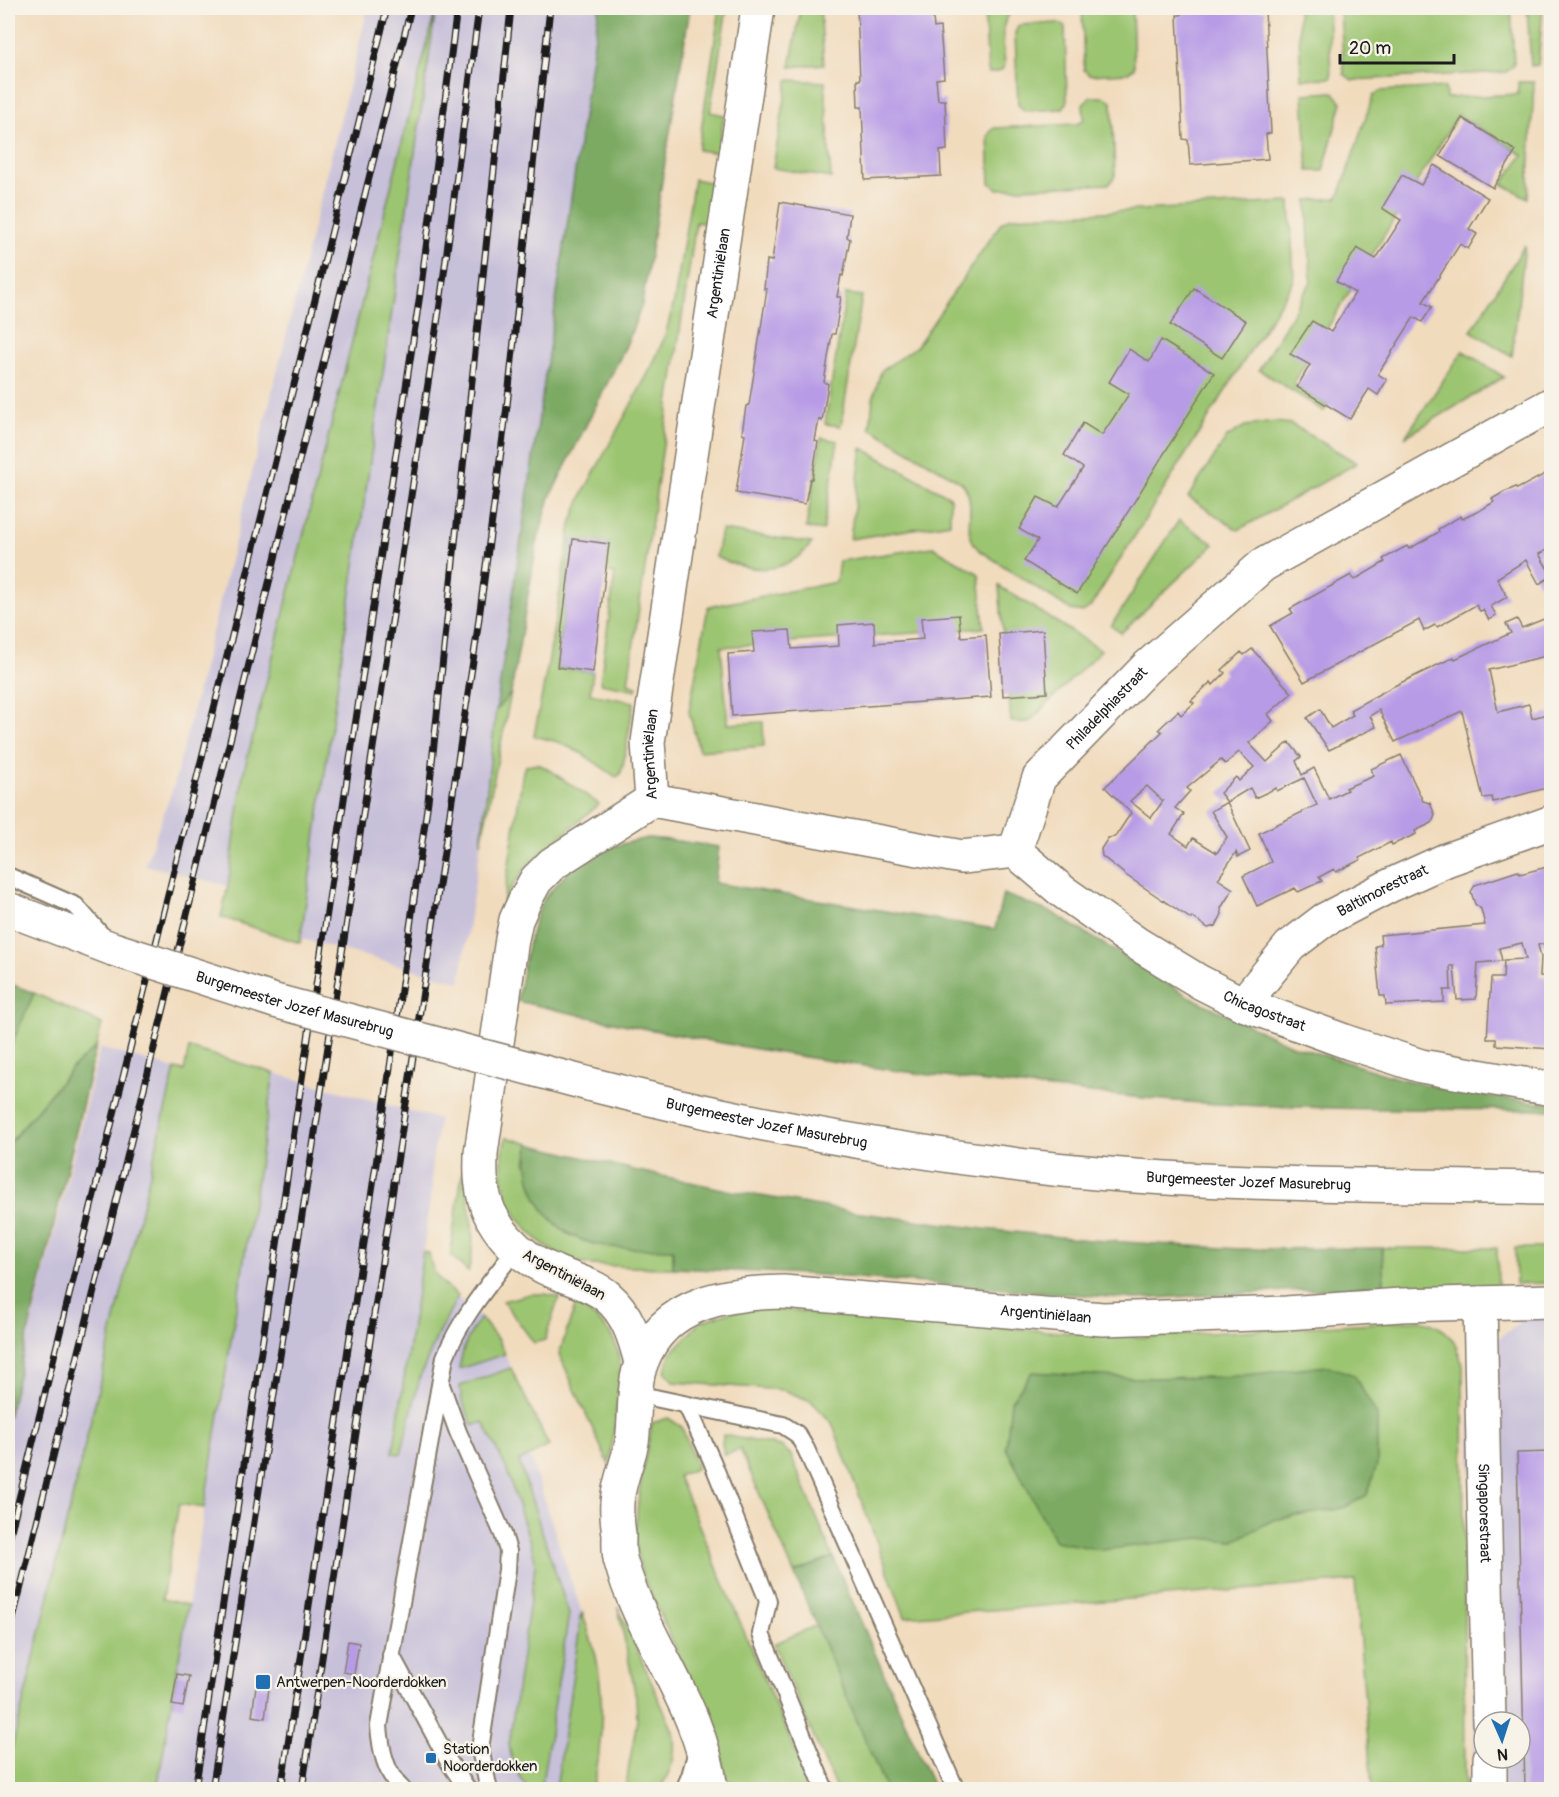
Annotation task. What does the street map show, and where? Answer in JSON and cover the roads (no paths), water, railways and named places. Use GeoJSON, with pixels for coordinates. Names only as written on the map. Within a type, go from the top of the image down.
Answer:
{"type":"FeatureCollection","features":[{"type":"Feature","properties":{"kind":"street","name":"Argentiniëlaan"},"geometry":{"type":"LineString","coordinates":[[641,1362],[634,1336],[624,1315],[609,1298],[592,1287],[549,1270],[529,1259],[516,1249],[500,1231],[488,1210],[482,1186],[481,1153],[516,920],[536,880],[552,864],[652,800],[648,742],[758,8]]}},
{"type":"Feature","properties":{"kind":"street","name":"Philadelphiastraat"},"geometry":{"type":"LineString","coordinates":[[1015,851],[1039,778],[1147,667],[1263,565],[1551,404]]}},
{"type":"Feature","properties":{"kind":"street"},"geometry":{"type":"LineString","coordinates":[[652,800],[962,857],[1015,851]]}},
{"type":"Feature","properties":{"kind":"street","name":"Baltimorestraat"},"geometry":{"type":"LineString","coordinates":[[1243,1005],[1290,946],[1324,920],[1391,885],[1446,860],[1551,822]]}},
{"type":"Feature","properties":{"kind":"street","name":"Chicagostraat"},"geometry":{"type":"LineString","coordinates":[[1015,851],[1062,891],[1136,943],[1243,1005],[1422,1066],[1551,1089]]}},
{"type":"Feature","properties":{"kind":"street","name":"Burgemeester Jozef Masurebrug"},"geometry":{"type":"LineString","coordinates":[[8,909],[113,949],[275,1001],[679,1107],[838,1138],[1054,1169],[1159,1177],[1287,1183],[1551,1188]]}},
{"type":"Feature","properties":{"kind":"street","name":"Argentiniëlaan"},"geometry":{"type":"LineString","coordinates":[[711,1790],[699,1740],[677,1684],[642,1619],[620,1560],[617,1502],[632,1441],[641,1362],[654,1338],[676,1318],[698,1304],[722,1297],[783,1292],[1103,1319],[1221,1316],[1401,1305],[1551,1301]]}},
{"type":"Feature","properties":{"kind":"street","name":"Singaporestraat"},"geometry":{"type":"LineString","coordinates":[[1480,1303],[1489,1710]]}},
{"type":"Feature","properties":{"kind":"street"},"geometry":{"type":"LineString","coordinates":[[1490,1770],[1490,1790]]}},
{"type":"Feature","properties":{"kind":"lane"},"geometry":{"type":"LineString","coordinates":[[8,876],[76,906],[113,949]]}},
{"type":"Feature","properties":{"kind":"lane"},"geometry":{"type":"LineString","coordinates":[[404,1790],[394,1781],[381,1752],[379,1726],[445,1357],[453,1337],[488,1285],[516,1249]]}},
{"type":"Feature","properties":{"kind":"lane"},"geometry":{"type":"LineString","coordinates":[[440,1384],[508,1551],[480,1749],[489,1790]]}},
{"type":"Feature","properties":{"kind":"lane"},"geometry":{"type":"LineString","coordinates":[[636,1394],[783,1425],[797,1434],[806,1449],[956,1790]]}},
{"type":"Feature","properties":{"kind":"lane"},"geometry":{"type":"LineString","coordinates":[[687,1406],[712,1461],[768,1601],[761,1635],[825,1790]]}},
{"type":"Feature","properties":{"kind":"lane"},"geometry":{"type":"LineString","coordinates":[[392,1655],[449,1762],[468,1790]]}},
{"type":"Feature","properties":{"kind":"lane"},"geometry":{"type":"LineString","coordinates":[[684,1790],[699,1740]]}},
{"type":"Feature","properties":{"kind":"railway"},"geometry":{"type":"LineString","coordinates":[[8,1543],[387,8]]}},
{"type":"Feature","properties":{"kind":"railway"},"geometry":{"type":"LineString","coordinates":[[8,1639],[411,8]]}},
{"type":"Feature","properties":{"kind":"railway"},"geometry":{"type":"LineString","coordinates":[[195,1790],[420,294],[457,8]]}},
{"type":"Feature","properties":{"kind":"railway"},"geometry":{"type":"LineString","coordinates":[[212,1790],[314,1139],[440,304],[479,8]]}},
{"type":"Feature","properties":{"kind":"railway"},"geometry":{"type":"LineString","coordinates":[[281,1790],[378,1151],[428,801],[511,8]]}},
{"type":"Feature","properties":{"kind":"railway"},"geometry":{"type":"LineString","coordinates":[[302,1790],[476,641],[507,406],[550,8]]}},
{"type":"Feature","properties":{"kind":"place","name":"Antwerpen-Noorderdokken"},"geometry":{"type":"Point","coordinates":[263,1682]}},
{"type":"Feature","properties":{"kind":"place","name":"Station Noorderdokken"},"geometry":{"type":"Point","coordinates":[431,1758]}}]}
